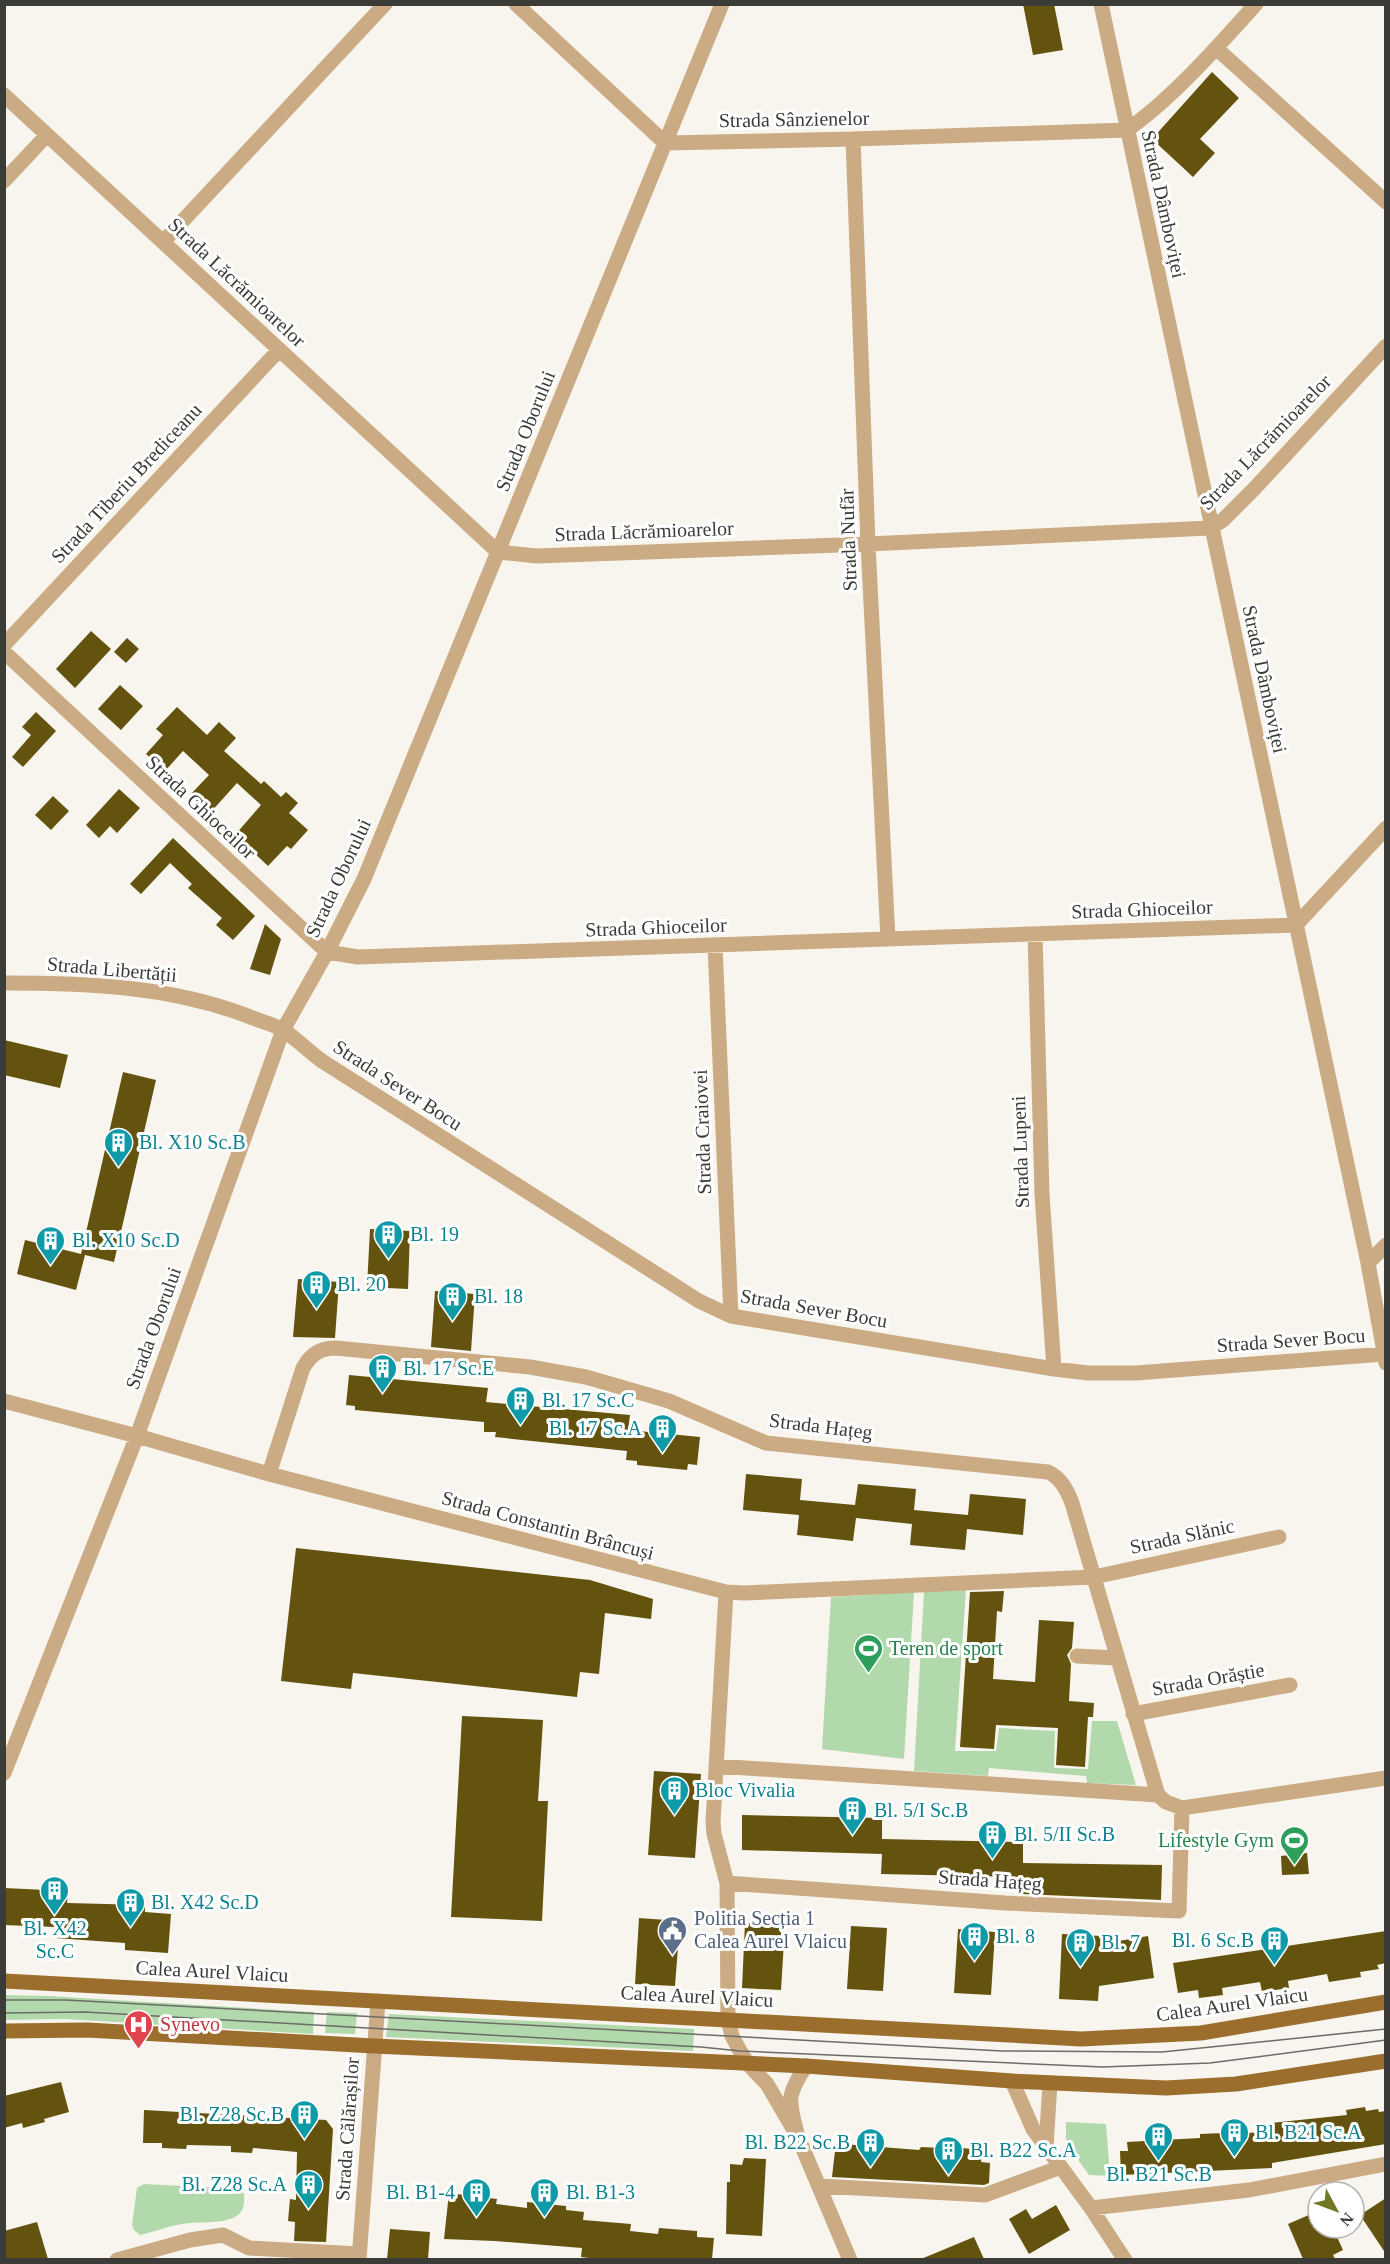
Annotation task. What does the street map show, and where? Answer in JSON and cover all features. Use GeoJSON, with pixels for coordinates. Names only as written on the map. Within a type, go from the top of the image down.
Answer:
{"type":"FeatureCollection","features":[{"type":"Feature","properties":{"kind":"main road","name":"Calea Aurel Vlaicu"},"geometry":{"type":"LineString","coordinates":[[4,1981],[1081,2039],[1201,2033],[1386,2002]]}},
{"type":"Feature","properties":{"kind":"main road"},"geometry":{"type":"LineString","coordinates":[[4,2031],[87,2030],[806,2066],[1012,2081],[1166,2088],[1236,2084],[1386,2061]]}},
{"type":"Feature","properties":{"kind":"street"},"geometry":{"type":"LineString","coordinates":[[163,242],[385,4]]}},
{"type":"Feature","properties":{"kind":"street"},"geometry":{"type":"LineString","coordinates":[[516,4],[665,142]]}},
{"type":"Feature","properties":{"kind":"street","name":"Strada Oborului"},"geometry":{"type":"LineString","coordinates":[[4,1773],[137,1436],[283,1030],[327,952],[364,879],[722,4]]}},
{"type":"Feature","properties":{"kind":"street","name":"Strada Dâmboviței"},"geometry":{"type":"LineString","coordinates":[[1101,4],[1210,528],[1382,1319],[1385,1358]]}},
{"type":"Feature","properties":{"kind":"street"},"geometry":{"type":"LineString","coordinates":[[1127,130],[1150,112],[1216,48],[1256,4]]}},
{"type":"Feature","properties":{"kind":"street"},"geometry":{"type":"LineString","coordinates":[[1216,48],[1386,202]]}},
{"type":"Feature","properties":{"kind":"street","name":"Strada Lăcrămioarelor"},"geometry":{"type":"LineString","coordinates":[[4,95],[498,552],[537,556],[1210,528],[1254,489],[1386,346]]}},
{"type":"Feature","properties":{"kind":"street","name":"Strada Sânzienelor"},"geometry":{"type":"LineString","coordinates":[[665,142],[853,139],[1127,130]]}},
{"type":"Feature","properties":{"kind":"street"},"geometry":{"type":"LineString","coordinates":[[4,182],[47,135]]}},
{"type":"Feature","properties":{"kind":"street","name":"Strada Nufăr"},"geometry":{"type":"LineString","coordinates":[[853,139],[868,544],[888,939]]}},
{"type":"Feature","properties":{"kind":"street","name":"Strada Tiberiu Brediceanu"},"geometry":{"type":"LineString","coordinates":[[4,645],[279,350]]}},
{"type":"Feature","properties":{"kind":"street","name":"Strada Ghioceilor"},"geometry":{"type":"LineString","coordinates":[[4,652],[327,952],[358,957],[390,957],[1296,925]]}},
{"type":"Feature","properties":{"kind":"street"},"geometry":{"type":"LineString","coordinates":[[1296,925],[1386,828]]}},
{"type":"Feature","properties":{"kind":"street","name":"Strada Lupeni"},"geometry":{"type":"LineString","coordinates":[[1035,934],[1042,1194],[1053,1369]]}},
{"type":"Feature","properties":{"kind":"street","name":"Strada Craiovei"},"geometry":{"type":"LineString","coordinates":[[716,945],[731,1316]]}},
{"type":"Feature","properties":{"kind":"street","name":"Strada Libertății"},"geometry":{"type":"LineString","coordinates":[[4,983],[95,984],[142,988],[221,1006],[283,1030]]}},
{"type":"Feature","properties":{"kind":"street","name":"Strada Sever Bocu"},"geometry":{"type":"LineString","coordinates":[[283,1030],[330,1066],[699,1301],[731,1316],[1088,1373],[1136,1373],[1385,1358]]}},
{"type":"Feature","properties":{"kind":"street"},"geometry":{"type":"LineString","coordinates":[[1368,1263],[1386,1245]]}},
{"type":"Feature","properties":{"kind":"street","name":"Strada Hațeg"},"geometry":{"type":"LineString","coordinates":[[269,1474],[303,1368],[309,1358],[317,1352],[336,1348],[530,1366],[586,1377],[669,1401],[766,1443],[1048,1472],[1056,1475],[1066,1489],[1158,1795]]}},
{"type":"Feature","properties":{"kind":"street","name":"Strada Constantin Brâncuși"},"geometry":{"type":"LineString","coordinates":[[4,1401],[269,1474],[726,1592],[746,1593],[1094,1577]]}},
{"type":"Feature","properties":{"kind":"street","name":"Strada Slănic"},"geometry":{"type":"LineString","coordinates":[[1094,1577],[1280,1537]]}},
{"type":"Feature","properties":{"kind":"street"},"geometry":{"type":"LineString","coordinates":[[726,1592],[714,1834],[727,1883],[728,2019],[732,2036],[748,2064],[767,2084],[798,2137],[850,2259]]}},
{"type":"Feature","properties":{"kind":"street"},"geometry":{"type":"LineString","coordinates":[[1077,1656],[1116,1658]]}},
{"type":"Feature","properties":{"kind":"street","name":"Strada Orăștie"},"geometry":{"type":"LineString","coordinates":[[1133,1714],[1290,1685]]}},
{"type":"Feature","properties":{"kind":"street"},"geometry":{"type":"LineString","coordinates":[[716,1766],[1158,1795],[1166,1802],[1182,1808],[1386,1778]]}},
{"type":"Feature","properties":{"kind":"street","name":"Strada Hațeg"},"geometry":{"type":"LineString","coordinates":[[727,1883],[1005,1903],[1179,1911],[1182,1808]]}},
{"type":"Feature","properties":{"kind":"street","name":"Strada Călărașilor"},"geometry":{"type":"LineString","coordinates":[[359,2257],[378,2001]]}},
{"type":"Feature","properties":{"kind":"street"},"geometry":{"type":"LineString","coordinates":[[798,2137],[790,2094],[806,2066]]}},
{"type":"Feature","properties":{"kind":"street"},"geometry":{"type":"LineString","coordinates":[[1012,2081],[1023,2110],[1046,2147],[1125,2259]]}},
{"type":"Feature","properties":{"kind":"street"},"geometry":{"type":"LineString","coordinates":[[1046,2147],[1050,2083]]}},
{"type":"Feature","properties":{"kind":"street"},"geometry":{"type":"LineString","coordinates":[[1091,2208],[1249,2190],[1386,2164]]}},
{"type":"Feature","properties":{"kind":"street"},"geometry":{"type":"LineString","coordinates":[[819,2186],[985,2195],[1061,2167]]}},
{"type":"Feature","properties":{"kind":"street"},"geometry":{"type":"LineString","coordinates":[[117,2259],[190,2240],[223,2235],[249,2248],[359,2257]]}},
{"type":"Feature","properties":{"kind":"green space"},"geometry":{"type":"Polygon","coordinates":[[[966,1589],[955,1751],[996,1751],[999,1728],[1055,1731],[1054,1768],[1088,1769],[1092,1721],[1117,1721],[1136,1785],[1087,1783],[1086,1776],[989,1768],[988,1776],[914,1771],[924,1592],[966,1589]]]}},
{"type":"Feature","properties":{"kind":"green space","name":"Teren de sport"},"geometry":{"type":"Polygon","coordinates":[[[914,1592],[904,1759],[822,1749],[831,1597],[914,1592]]]}},
{"type":"Feature","properties":{"kind":"green space"},"geometry":{"type":"Polygon","coordinates":[[[5,1995],[314,2012],[313,2034],[66,2019],[5,2020],[5,1995]]]}},
{"type":"Feature","properties":{"kind":"green space"},"geometry":{"type":"Polygon","coordinates":[[[327,2012],[357,2013],[355,2034],[325,2033],[327,2012]]]}},
{"type":"Feature","properties":{"kind":"green space"},"geometry":{"type":"Polygon","coordinates":[[[389,2014],[694,2029],[693,2051],[386,2037],[389,2014]]]}},
{"type":"Feature","properties":{"kind":"green space"},"geometry":{"type":"Polygon","coordinates":[[[1066,2122],[1106,2124],[1110,2176],[1089,2175],[1066,2143],[1066,2122]]]}},
{"type":"Feature","properties":{"kind":"green space"},"geometry":{"type":"Polygon","coordinates":[[[144,2184],[241,2189],[244,2194],[244,2203],[241,2211],[228,2220],[182,2224],[140,2235],[132,2225],[137,2188],[144,2184]]]}},
{"type":"Feature","properties":{"kind":"building"},"geometry":{"type":"Polygon","coordinates":[[[1023,4],[1054,4],[1063,50],[1033,55],[1023,4]]]}},
{"type":"Feature","properties":{"kind":"building"},"geometry":{"type":"Polygon","coordinates":[[[1212,72],[1239,98],[1200,139],[1215,153],[1193,177],[1152,139],[1212,72]]]}},
{"type":"Feature","properties":{"kind":"building"},"geometry":{"type":"Polygon","coordinates":[[[91,631],[111,649],[75,688],[56,669],[91,631]]]}},
{"type":"Feature","properties":{"kind":"building"},"geometry":{"type":"Polygon","coordinates":[[[127,638],[139,649],[126,663],[114,652],[127,638]]]}},
{"type":"Feature","properties":{"kind":"building"},"geometry":{"type":"Polygon","coordinates":[[[120,685],[143,706],[121,730],[98,709],[120,685]]]}},
{"type":"Feature","properties":{"kind":"building"},"geometry":{"type":"Polygon","coordinates":[[[177,707],[207,735],[219,722],[236,738],[224,751],[261,784],[264,781],[281,797],[286,792],[298,803],[289,813],[308,830],[291,849],[287,846],[268,866],[235,835],[261,805],[237,783],[210,813],[190,795],[209,775],[183,751],[165,771],[146,754],[163,735],[156,729],[177,707]]]}},
{"type":"Feature","properties":{"kind":"building"},"geometry":{"type":"Polygon","coordinates":[[[36,712],[56,731],[23,767],[12,757],[31,735],[22,727],[36,712]]]}},
{"type":"Feature","properties":{"kind":"building"},"geometry":{"type":"Polygon","coordinates":[[[119,789],[140,808],[117,833],[110,826],[99,838],[86,825],[119,789]]]}},
{"type":"Feature","properties":{"kind":"building"},"geometry":{"type":"Polygon","coordinates":[[[53,796],[69,811],[51,830],[35,815],[53,796]]]}},
{"type":"Feature","properties":{"kind":"building"},"geometry":{"type":"Polygon","coordinates":[[[173,838],[255,916],[233,940],[216,925],[222,918],[188,888],[192,884],[170,863],[141,894],[130,884],[173,838]]]}},
{"type":"Feature","properties":{"kind":"building"},"geometry":{"type":"Polygon","coordinates":[[[265,924],[281,939],[270,975],[250,969],[265,924]]]}},
{"type":"Feature","properties":{"kind":"building"},"geometry":{"type":"Polygon","coordinates":[[[4,1040],[68,1055],[60,1088],[4,1075],[4,1040]]]}},
{"type":"Feature","properties":{"kind":"building"},"geometry":{"type":"Polygon","coordinates":[[[123,1072],[156,1080],[114,1262],[81,1254],[123,1072]]]}},
{"type":"Feature","properties":{"kind":"building","name":"Bl. 19"},"geometry":{"type":"Polygon","coordinates":[[[370,1229],[410,1231],[408,1289],[367,1287],[370,1229]]]}},
{"type":"Feature","properties":{"kind":"building","name":"Bl. X10 Sc.D"},"geometry":{"type":"Polygon","coordinates":[[[25,1240],[85,1255],[76,1290],[17,1274],[25,1240]]]}},
{"type":"Feature","properties":{"kind":"building","name":"Bl. 20"},"geometry":{"type":"Polygon","coordinates":[[[298,1279],[339,1282],[335,1338],[293,1337],[298,1279]]]}},
{"type":"Feature","properties":{"kind":"building","name":"Bl. 18"},"geometry":{"type":"Polygon","coordinates":[[[435,1291],[475,1294],[471,1351],[431,1347],[435,1291]]]}},
{"type":"Feature","properties":{"kind":"building"},"geometry":{"type":"Polygon","coordinates":[[[349,1375],[488,1388],[486,1402],[630,1415],[628,1430],[700,1437],[697,1465],[688,1464],[687,1470],[637,1465],[637,1461],[626,1460],[627,1451],[495,1437],[496,1432],[484,1432],[484,1422],[355,1410],[355,1406],[346,1405],[349,1375]]]}},
{"type":"Feature","properties":{"kind":"building"},"geometry":{"type":"Polygon","coordinates":[[[746,1474],[802,1479],[800,1500],[855,1505],[858,1484],[916,1489],[914,1510],[968,1515],[970,1494],[1026,1499],[1023,1535],[967,1529],[965,1550],[910,1545],[912,1524],[856,1518],[853,1541],[797,1535],[799,1515],[743,1510],[746,1474]]]}},
{"type":"Feature","properties":{"kind":"building"},"geometry":{"type":"Polygon","coordinates":[[[296,1548],[590,1580],[653,1599],[651,1619],[605,1613],[599,1674],[580,1672],[577,1697],[353,1673],[351,1689],[281,1681],[296,1548]]]}},
{"type":"Feature","properties":{"kind":"building"},"geometry":{"type":"Polygon","coordinates":[[[1004,1591],[1002,1612],[997,1611],[993,1679],[1035,1682],[1039,1620],[1074,1622],[1072,1648],[1067,1655],[1071,1664],[1069,1701],[1094,1703],[1093,1717],[1088,1717],[1085,1767],[1056,1765],[1058,1728],[996,1725],[994,1749],[960,1747],[970,1592],[1004,1591]]]}},
{"type":"Feature","properties":{"kind":"building"},"geometry":{"type":"Polygon","coordinates":[[[462,1716],[543,1720],[538,1801],[548,1801],[542,1921],[451,1917],[462,1716]]]}},
{"type":"Feature","properties":{"kind":"building","name":"Bloc Vivalia"},"geometry":{"type":"Polygon","coordinates":[[[654,1771],[701,1774],[695,1858],[648,1855],[654,1771]]]}},
{"type":"Feature","properties":{"kind":"building"},"geometry":{"type":"Polygon","coordinates":[[[742,1815],[882,1818],[882,1839],[1023,1842],[1023,1863],[1162,1865],[1161,1900],[1022,1894],[1023,1877],[881,1874],[882,1854],[742,1850],[742,1815]]]}},
{"type":"Feature","properties":{"kind":"building","name":"Lifestyle Gym"},"geometry":{"type":"Polygon","coordinates":[[[1307,1853],[1309,1874],[1282,1875],[1281,1856],[1307,1853]]]}},
{"type":"Feature","properties":{"kind":"building"},"geometry":{"type":"Polygon","coordinates":[[[4,1888],[68,1891],[67,1903],[145,1905],[145,1912],[171,1914],[168,1953],[125,1950],[125,1943],[55,1938],[55,1927],[4,1925],[4,1888]]]}},
{"type":"Feature","properties":{"kind":"building"},"geometry":{"type":"Polygon","coordinates":[[[639,1918],[680,1921],[675,1986],[635,1984],[639,1918]]]}},
{"type":"Feature","properties":{"kind":"building"},"geometry":{"type":"Polygon","coordinates":[[[745,1923],[785,1925],[781,1990],[742,1988],[745,1923]]]}},
{"type":"Feature","properties":{"kind":"building"},"geometry":{"type":"Polygon","coordinates":[[[851,1926],[887,1928],[883,1991],[847,1989],[851,1926]]]}},
{"type":"Feature","properties":{"kind":"building","name":"Bl. 8"},"geometry":{"type":"Polygon","coordinates":[[[958,1929],[995,1932],[991,1995],[954,1993],[958,1929]]]}},
{"type":"Feature","properties":{"kind":"building"},"geometry":{"type":"Polygon","coordinates":[[[1386,1931],[1386,1963],[1377,1965],[1379,1969],[1360,1972],[1361,1977],[1329,1982],[1327,1974],[1288,1981],[1289,1988],[1262,1992],[1260,1982],[1222,1988],[1223,1995],[1199,1998],[1198,1990],[1178,1993],[1173,1963],[1386,1931]]]}},
{"type":"Feature","properties":{"kind":"building"},"geometry":{"type":"Polygon","coordinates":[[[1062,1934],[1102,1936],[1101,1944],[1148,1936],[1154,1978],[1099,1986],[1098,2001],[1059,1999],[1062,1934]]]}},
{"type":"Feature","properties":{"kind":"building"},"geometry":{"type":"Polygon","coordinates":[[[61,2082],[69,2112],[23,2128],[22,2123],[4,2128],[4,2096],[61,2082]]]}},
{"type":"Feature","properties":{"kind":"building"},"geometry":{"type":"Polygon","coordinates":[[[1365,2107],[1366,2111],[1378,2109],[1379,2112],[1386,2111],[1386,2144],[1272,2163],[1272,2168],[1121,2175],[1120,2151],[1128,2151],[1127,2142],[1200,2138],[1200,2134],[1223,2133],[1223,2131],[1272,2132],[1271,2123],[1347,2115],[1346,2110],[1365,2107]]]}},
{"type":"Feature","properties":{"kind":"building"},"geometry":{"type":"Polygon","coordinates":[[[144,2110],[326,2120],[333,2129],[326,2242],[294,2241],[295,2222],[288,2221],[290,2199],[296,2200],[297,2152],[253,2148],[252,2153],[231,2152],[231,2146],[187,2145],[186,2149],[162,2148],[162,2143],[143,2143],[144,2110]]]}},
{"type":"Feature","properties":{"kind":"building"},"geometry":{"type":"Polygon","coordinates":[[[843,2144],[919,2150],[921,2147],[941,2148],[941,2146],[972,2149],[982,2154],[981,2162],[990,2163],[989,2183],[984,2185],[832,2177],[835,2151],[842,2152],[843,2144]]]}},
{"type":"Feature","properties":{"kind":"building"},"geometry":{"type":"Polygon","coordinates":[[[744,2158],[766,2159],[762,2236],[726,2234],[727,2182],[730,2182],[730,2164],[742,2165],[744,2158]]]}},
{"type":"Feature","properties":{"kind":"building"},"geometry":{"type":"Polygon","coordinates":[[[449,2193],[497,2199],[496,2204],[527,2208],[527,2202],[566,2206],[566,2210],[584,2212],[583,2220],[631,2224],[630,2231],[658,2234],[659,2228],[697,2231],[697,2237],[714,2238],[712,2259],[589,2259],[581,2257],[582,2248],[444,2239],[449,2193]]]}},
{"type":"Feature","properties":{"kind":"building"},"geometry":{"type":"Polygon","coordinates":[[[1386,2198],[1386,2254],[1366,2224],[1366,2211],[1386,2198]]]}},
{"type":"Feature","properties":{"kind":"building"},"geometry":{"type":"Polygon","coordinates":[[[1056,2205],[1070,2230],[1029,2254],[1009,2219],[1026,2209],[1032,2219],[1056,2205]]]}},
{"type":"Feature","properties":{"kind":"building"},"geometry":{"type":"Polygon","coordinates":[[[1306,2216],[1306,2240],[1338,2240],[1343,2250],[1333,2255],[1335,2259],[1303,2259],[1288,2224],[1306,2216]]]}},
{"type":"Feature","properties":{"kind":"building"},"geometry":{"type":"Polygon","coordinates":[[[37,2222],[48,2259],[4,2259],[4,2231],[37,2222]]]}},
{"type":"Feature","properties":{"kind":"building"},"geometry":{"type":"Polygon","coordinates":[[[390,2229],[430,2232],[428,2259],[387,2259],[390,2229]]]}},
{"type":"Feature","properties":{"kind":"building"},"geometry":{"type":"Polygon","coordinates":[[[974,2237],[984,2259],[921,2259],[974,2237]]]}},
{"type":"Feature","properties":{"kind":"tram line"},"geometry":{"type":"LineString","coordinates":[[4,2000],[66,2000],[1002,2051],[1162,2052],[1386,2029]]}},
{"type":"Feature","properties":{"kind":"tram line"},"geometry":{"type":"LineString","coordinates":[[4,2013],[85,2012],[740,2051],[1103,2067],[1210,2063],[1386,2040]]}},
{"type":"Feature","properties":{"kind":"place","name":"Bl. X10 Sc.B"},"geometry":{"type":"Point","coordinates":[118,1168]}},
{"type":"Feature","properties":{"kind":"place","name":"Bl. 19"},"geometry":{"type":"Point","coordinates":[389,1260]}},
{"type":"Feature","properties":{"kind":"place","name":"Bl. X10 Sc.D"},"geometry":{"type":"Point","coordinates":[51,1266]}},
{"type":"Feature","properties":{"kind":"place","name":"Bl. 20"},"geometry":{"type":"Point","coordinates":[316,1310]}},
{"type":"Feature","properties":{"kind":"place","name":"Bl. 18"},"geometry":{"type":"Point","coordinates":[453,1322]}},
{"type":"Feature","properties":{"kind":"place","name":"Bl. 17 Sc.E"},"geometry":{"type":"Point","coordinates":[382,1394]}},
{"type":"Feature","properties":{"kind":"place","name":"Bl. 17 Sc.C"},"geometry":{"type":"Point","coordinates":[521,1426]}},
{"type":"Feature","properties":{"kind":"place","name":"Bl. 17 Sc.A"},"geometry":{"type":"Point","coordinates":[663,1454]}},
{"type":"Feature","properties":{"kind":"place","name":"Teren de sport"},"geometry":{"type":"Point","coordinates":[868,1674]}},
{"type":"Feature","properties":{"kind":"place","name":"Bloc Vivalia"},"geometry":{"type":"Point","coordinates":[674,1816]}},
{"type":"Feature","properties":{"kind":"place","name":"Bl. 5/I Sc.B"},"geometry":{"type":"Point","coordinates":[853,1836]}},
{"type":"Feature","properties":{"kind":"place","name":"Bl. 5/II Sc.B"},"geometry":{"type":"Point","coordinates":[993,1860]}},
{"type":"Feature","properties":{"kind":"place","name":"Lifestyle Gym"},"geometry":{"type":"Point","coordinates":[1295,1866]}},
{"type":"Feature","properties":{"kind":"place","name":"Bl. X42 Sc.C"},"geometry":{"type":"Point","coordinates":[55,1916]}},
{"type":"Feature","properties":{"kind":"place","name":"Bl. X42 Sc.D"},"geometry":{"type":"Point","coordinates":[130,1928]}},
{"type":"Feature","properties":{"kind":"place","name":"Politia Secția 1 Calea Aurel Vlaicu"},"geometry":{"type":"Point","coordinates":[673,1956]}},
{"type":"Feature","properties":{"kind":"place","name":"Bl. 8"},"geometry":{"type":"Point","coordinates":[975,1962]}},
{"type":"Feature","properties":{"kind":"place","name":"Bl. 6 Sc.B"},"geometry":{"type":"Point","coordinates":[1275,1966]}},
{"type":"Feature","properties":{"kind":"place","name":"Bl. 7"},"geometry":{"type":"Point","coordinates":[1080,1968]}},
{"type":"Feature","properties":{"kind":"place","name":"Synevo"},"geometry":{"type":"Point","coordinates":[139,2050]}},
{"type":"Feature","properties":{"kind":"place","name":"Bl. Z28 Sc.B"},"geometry":{"type":"Point","coordinates":[305,2140]}},
{"type":"Feature","properties":{"kind":"place","name":"Bl. B21 Sc.A"},"geometry":{"type":"Point","coordinates":[1234,2158]}},
{"type":"Feature","properties":{"kind":"place","name":"Bl. B21 Sc.B"},"geometry":{"type":"Point","coordinates":[1159,2162]}},
{"type":"Feature","properties":{"kind":"place","name":"Bl. B22 Sc.B"},"geometry":{"type":"Point","coordinates":[871,2168]}},
{"type":"Feature","properties":{"kind":"place","name":"Bl. B22 Sc.A"},"geometry":{"type":"Point","coordinates":[949,2176]}},
{"type":"Feature","properties":{"kind":"place","name":"Bl. Z28 Sc.A"},"geometry":{"type":"Point","coordinates":[308,2210]}},
{"type":"Feature","properties":{"kind":"place","name":"Bl. B1-4"},"geometry":{"type":"Point","coordinates":[476,2218]}},
{"type":"Feature","properties":{"kind":"place","name":"Bl. B1-3"},"geometry":{"type":"Point","coordinates":[545,2218]}}]}
